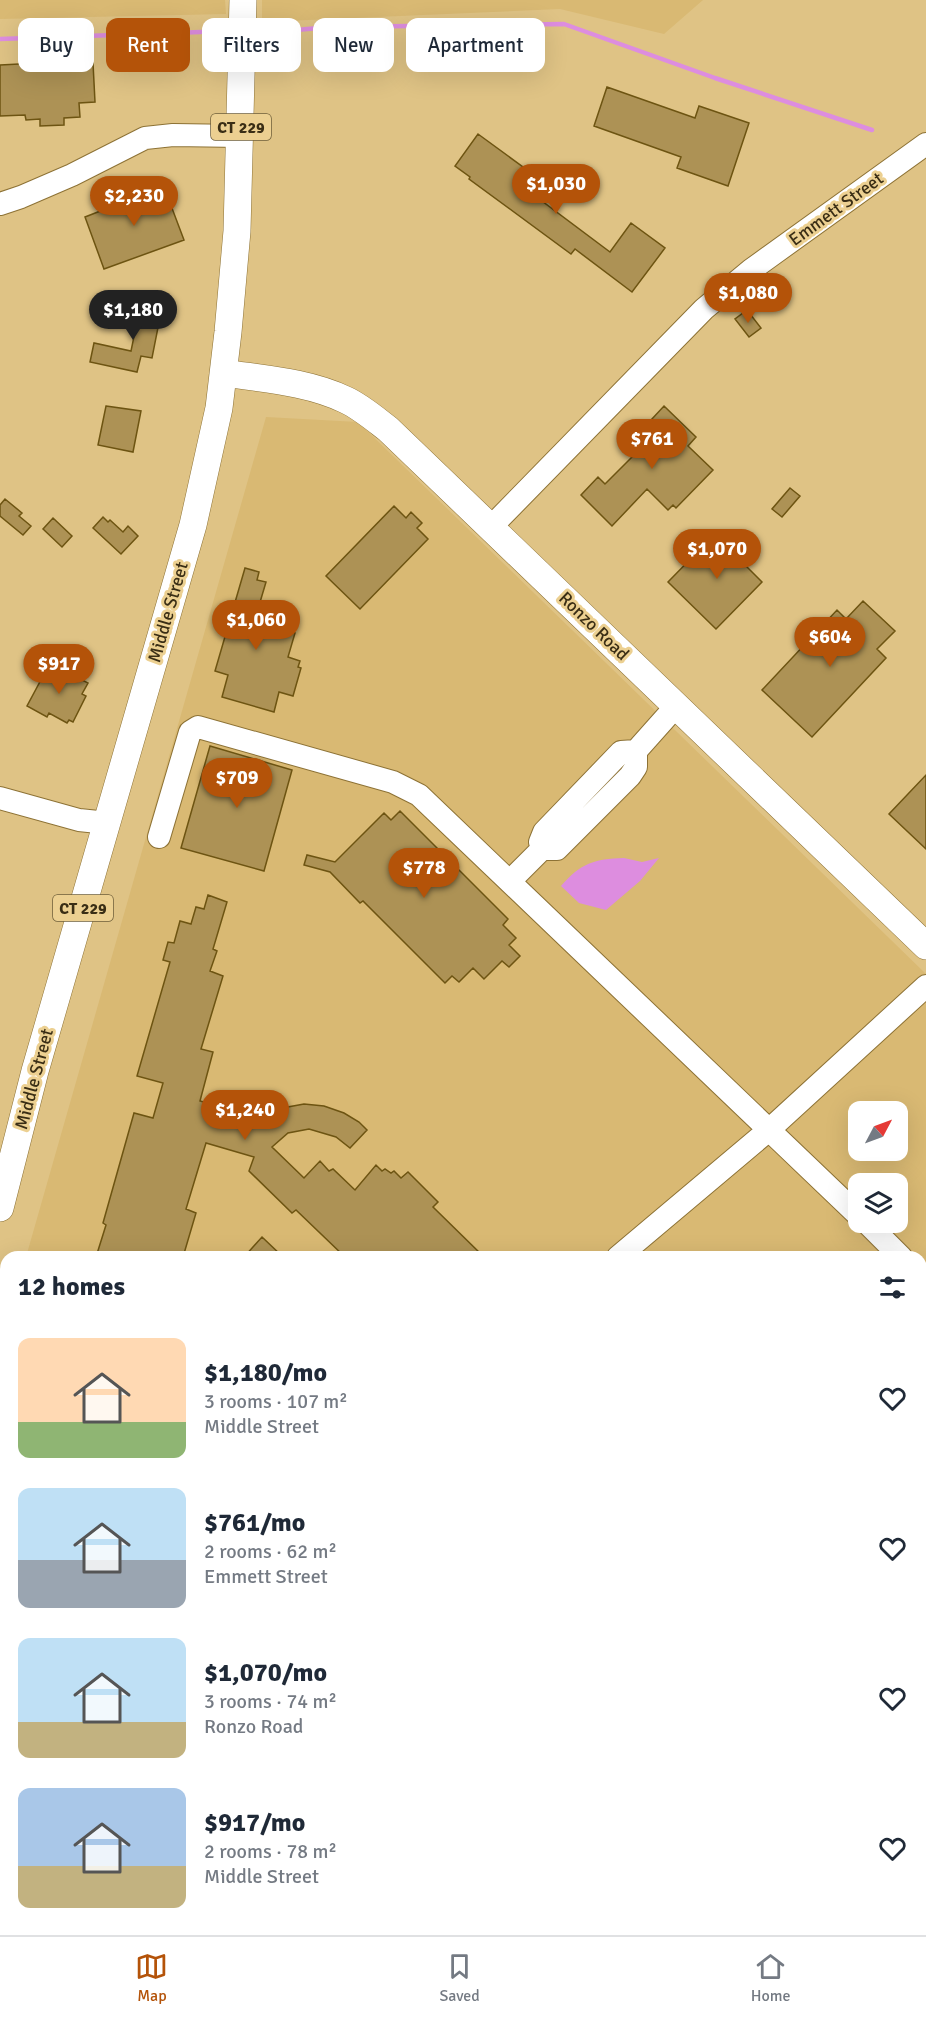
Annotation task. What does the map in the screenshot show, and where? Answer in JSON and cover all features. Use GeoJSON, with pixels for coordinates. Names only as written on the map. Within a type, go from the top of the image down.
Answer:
{"type":"FeatureCollection","features":[{"type":"Feature","properties":{"kind":"main road","name":"Middle Street"},"geometry":{"type":"LineString","coordinates":[[0,1208],[38,1060],[193,525],[212,442],[224,373],[237,231],[243,0]]}},
{"type":"Feature","properties":{"kind":"main road","name":"Ronzo Road"},"geometry":{"type":"LineString","coordinates":[[224,373],[326,392],[347,400],[388,429],[926,946]]}},
{"type":"Feature","properties":{"kind":"street"},"geometry":{"type":"LineString","coordinates":[[0,204],[72,175],[124,146],[145,138],[173,135],[241,136]]}},
{"type":"Feature","properties":{"kind":"street","name":"Emmett Street"},"geometry":{"type":"LineString","coordinates":[[491,527],[704,309],[751,270],[926,144]]}},
{"type":"Feature","properties":{"kind":"street"},"geometry":{"type":"LineString","coordinates":[[510,881],[542,849],[540,842],[544,832],[612,759],[621,752],[636,751],[677,705]]}},
{"type":"Feature","properties":{"kind":"street"},"geometry":{"type":"LineString","coordinates":[[159,837],[190,732],[198,727],[393,782],[419,795],[848,1205]]}},
{"type":"Feature","properties":{"kind":"street"},"geometry":{"type":"LineString","coordinates":[[0,798],[80,820],[108,823]]}},
{"type":"Feature","properties":{"kind":"street"},"geometry":{"type":"LineString","coordinates":[[625,1251],[770,1129],[926,986]]}},
{"type":"Feature","properties":{"kind":"street"},"geometry":{"type":"LineString","coordinates":[[877,1233],[895,1251]]}},
{"type":"Feature","properties":{"kind":"shaded area"},"geometry":{"type":"Polygon","coordinates":[[[0,0],[225,0],[226,14],[18,18],[0,19],[0,0]]]}},
{"type":"Feature","properties":{"kind":"shaded area"},"geometry":{"type":"Polygon","coordinates":[[[262,0],[703,0],[664,34],[560,9],[301,20],[301,18],[262,18],[262,0]]]}},
{"type":"Feature","properties":{"kind":"shaded area"},"geometry":{"type":"Polygon","coordinates":[[[266,417],[358,422],[926,974],[926,1251],[28,1251],[266,417]]]}},
{"type":"Feature","properties":{"kind":"shaded area"},"geometry":{"type":"Polygon","coordinates":[[[624,858],[642,862],[659,858],[640,881],[606,910],[579,903],[561,886],[582,867],[596,861],[624,858]]]}},
{"type":"Feature","properties":{"kind":"building"},"geometry":{"type":"Polygon","coordinates":[[[18,64],[18,72],[93,72],[95,102],[79,103],[80,117],[64,118],[64,125],[40,126],[40,119],[26,120],[25,115],[0,116],[0,65],[18,64]]]}},
{"type":"Feature","properties":{"kind":"building"},"geometry":{"type":"Polygon","coordinates":[[[607,87],[695,118],[699,106],[749,123],[728,186],[677,168],[681,157],[594,126],[607,87]]]}},
{"type":"Feature","properties":{"kind":"building"},"geometry":{"type":"Polygon","coordinates":[[[478,134],[534,175],[538,181],[530,192],[610,252],[631,223],[665,248],[632,292],[575,249],[571,254],[469,179],[470,177],[455,166],[478,134]]]}},
{"type":"Feature","properties":{"kind":"building"},"geometry":{"type":"Polygon","coordinates":[[[164,187],[184,240],[104,269],[85,217],[108,208],[106,204],[164,187]]]}},
{"type":"Feature","properties":{"kind":"building"},"geometry":{"type":"Polygon","coordinates":[[[142,298],[163,302],[152,358],[141,356],[137,372],[90,362],[94,343],[131,351],[142,298]]]}},
{"type":"Feature","properties":{"kind":"building"},"geometry":{"type":"Polygon","coordinates":[[[747,310],[761,328],[749,337],[735,319],[747,310]]]}},
{"type":"Feature","properties":{"kind":"building"},"geometry":{"type":"Polygon","coordinates":[[[106,406],[141,411],[133,452],[98,445],[106,406]]]}},
{"type":"Feature","properties":{"kind":"building"},"geometry":{"type":"Polygon","coordinates":[[[664,406],[696,437],[688,446],[713,470],[676,508],[673,505],[668,510],[647,489],[612,526],[581,495],[598,477],[605,484],[633,456],[625,448],[664,406]]]}},
{"type":"Feature","properties":{"kind":"building"},"geometry":{"type":"Polygon","coordinates":[[[790,488],[800,496],[782,517],[772,509],[790,488]]]}},
{"type":"Feature","properties":{"kind":"building"},"geometry":{"type":"Polygon","coordinates":[[[5,499],[22,513],[19,516],[31,526],[23,535],[0,516],[0,505],[5,499]]]}},
{"type":"Feature","properties":{"kind":"building"},"geometry":{"type":"Polygon","coordinates":[[[394,506],[406,518],[411,512],[422,523],[417,528],[428,539],[360,609],[326,576],[394,506]]]}},
{"type":"Feature","properties":{"kind":"building"},"geometry":{"type":"Polygon","coordinates":[[[103,517],[123,532],[128,526],[138,536],[121,554],[93,528],[103,517]]]}},
{"type":"Feature","properties":{"kind":"building"},"geometry":{"type":"Polygon","coordinates":[[[53,518],[72,536],[62,547],[43,529],[53,518]]]}},
{"type":"Feature","properties":{"kind":"building"},"geometry":{"type":"Polygon","coordinates":[[[714,535],[730,551],[738,542],[754,557],[746,566],[762,582],[716,629],[668,582],[714,535]]]}},
{"type":"Feature","properties":{"kind":"building"},"geometry":{"type":"Polygon","coordinates":[[[245,568],[259,572],[257,580],[266,582],[258,609],[274,614],[270,626],[295,633],[288,657],[300,661],[298,667],[301,668],[293,696],[279,692],[274,712],[222,697],[228,675],[215,671],[245,568]]]}},
{"type":"Feature","properties":{"kind":"building"},"geometry":{"type":"Polygon","coordinates":[[[863,601],[895,631],[877,649],[886,658],[812,737],[762,690],[837,610],[846,619],[863,601]]]}},
{"type":"Feature","properties":{"kind":"building"},"geometry":{"type":"Polygon","coordinates":[[[50,663],[88,683],[82,694],[86,696],[73,722],[69,720],[67,723],[49,713],[47,717],[27,706],[50,663]]]}},
{"type":"Feature","properties":{"kind":"building"},"geometry":{"type":"Polygon","coordinates":[[[210,746],[292,770],[264,871],[181,848],[210,746]]]}},
{"type":"Feature","properties":{"kind":"building"},"geometry":{"type":"Polygon","coordinates":[[[926,775],[926,849],[889,814],[926,775]]]}},
{"type":"Feature","properties":{"kind":"building"},"geometry":{"type":"Polygon","coordinates":[[[400,811],[508,919],[503,925],[516,938],[509,945],[520,956],[509,967],[502,961],[484,979],[473,968],[459,982],[452,976],[445,983],[363,901],[360,903],[330,872],[304,865],[307,855],[335,862],[384,813],[391,820],[400,811]]]}},
{"type":"Feature","properties":{"kind":"building"},"geometry":{"type":"Polygon","coordinates":[[[208,895],[227,902],[213,949],[217,951],[210,971],[223,976],[201,1049],[213,1052],[200,1101],[252,1115],[254,1109],[275,1116],[277,1109],[304,1104],[324,1106],[344,1113],[367,1130],[350,1148],[336,1137],[309,1129],[288,1133],[272,1147],[304,1178],[320,1161],[329,1171],[333,1169],[355,1190],[376,1165],[382,1171],[385,1169],[391,1173],[394,1171],[401,1178],[408,1172],[438,1202],[433,1207],[478,1251],[339,1251],[296,1210],[292,1213],[249,1171],[254,1157],[206,1143],[186,1209],[196,1213],[185,1251],[98,1251],[106,1225],[103,1223],[134,1113],[153,1118],[163,1083],[137,1076],[170,962],[163,960],[168,942],[174,943],[180,921],[191,924],[196,907],[204,909],[208,895]]]}},
{"type":"Feature","properties":{"kind":"building"},"geometry":{"type":"Polygon","coordinates":[[[262,1237],[277,1251],[249,1251],[262,1237]]]}},
{"type":"Feature","properties":{"kind":"waterway"},"geometry":{"type":"LineString","coordinates":[[301,30],[330,27],[564,24],[715,78],[872,130]]}},
{"type":"Feature","properties":{"kind":"waterway"},"geometry":{"type":"LineString","coordinates":[[0,39],[201,32]]}}]}
